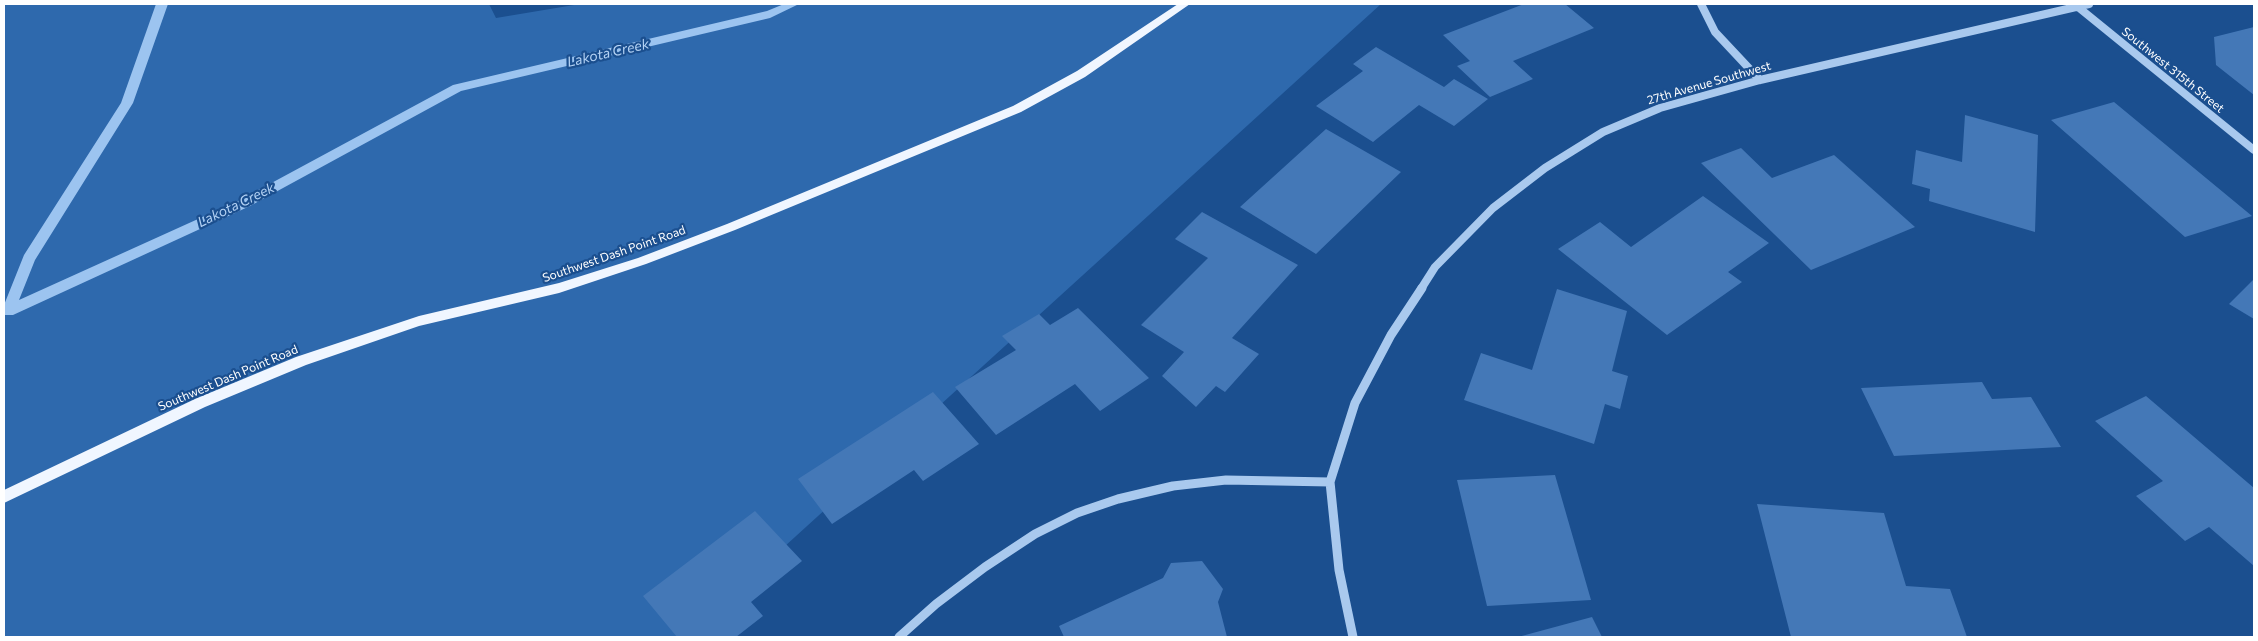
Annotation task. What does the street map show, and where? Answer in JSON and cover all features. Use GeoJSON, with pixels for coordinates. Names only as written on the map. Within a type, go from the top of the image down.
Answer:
{"type":"FeatureCollection","features":[{"type":"Feature","properties":{"kind":"main road","name":"Southwest Dash Point Road"},"geometry":{"type":"LineString","coordinates":[[4,497],[200,403],[301,361],[420,321],[559,288],[642,261],[731,227],[1017,109],[1081,74],[1185,4]]}},
{"type":"Feature","properties":{"kind":"street"},"geometry":{"type":"LineString","coordinates":[[1700,4],[1715,32],[1760,80]]}},
{"type":"Feature","properties":{"kind":"street","name":"27th Avenue Southwest"},"geometry":{"type":"LineString","coordinates":[[1330,482],[1355,403],[1391,335],[1435,267],[1493,208],[1545,168],[1603,132],[1660,108],[1760,80],[2089,4]]}},
{"type":"Feature","properties":{"kind":"street","name":"Southwest 315th Street"},"geometry":{"type":"LineString","coordinates":[[2078,7],[2254,150]]}},
{"type":"Feature","properties":{"kind":"street"},"geometry":{"type":"LineString","coordinates":[[899,637],[936,604],[985,566],[1035,534],[1078,513],[1118,499],[1173,486],[1226,480],[1330,482],[1339,570],[1353,637]]}},
{"type":"Feature","properties":{"kind":"shaded area"},"geometry":{"type":"Polygon","coordinates":[[[4,4],[489,4],[496,18],[580,4],[1381,4],[685,637],[4,637],[4,4]]]}},
{"type":"Feature","properties":{"kind":"building"},"geometry":{"type":"Polygon","coordinates":[[[1524,4],[1565,4],[1594,28],[1513,61],[1533,79],[1490,97],[1457,66],[1470,61],[1443,35],[1524,4]]]}},
{"type":"Feature","properties":{"kind":"building"},"geometry":{"type":"Polygon","coordinates":[[[2254,27],[2254,95],[2216,65],[2214,37],[2254,27]]]}},
{"type":"Feature","properties":{"kind":"building"},"geometry":{"type":"Polygon","coordinates":[[[1376,47],[1444,87],[1454,79],[1488,99],[1454,126],[1419,105],[1373,142],[1316,106],[1363,71],[1353,64],[1376,47]]]}},
{"type":"Feature","properties":{"kind":"building"},"geometry":{"type":"Polygon","coordinates":[[[2114,102],[2252,216],[2185,237],[2051,120],[2114,102]]]}},
{"type":"Feature","properties":{"kind":"building"},"geometry":{"type":"Polygon","coordinates":[[[1965,115],[2038,135],[2035,232],[1929,201],[1930,189],[1912,184],[1916,150],[1962,162],[1965,115]]]}},
{"type":"Feature","properties":{"kind":"building"},"geometry":{"type":"Polygon","coordinates":[[[1326,129],[1401,172],[1316,254],[1240,207],[1326,129]]]}},
{"type":"Feature","properties":{"kind":"building"},"geometry":{"type":"Polygon","coordinates":[[[1741,148],[1772,178],[1834,155],[1915,227],[1811,270],[1701,163],[1741,148]]]}},
{"type":"Feature","properties":{"kind":"building"},"geometry":{"type":"Polygon","coordinates":[[[1703,196],[1769,243],[1728,272],[1742,282],[1667,335],[1558,249],[1600,222],[1631,247],[1703,196]]]}},
{"type":"Feature","properties":{"kind":"building"},"geometry":{"type":"Polygon","coordinates":[[[1202,212],[1298,265],[1232,338],[1259,354],[1225,392],[1216,386],[1196,407],[1162,376],[1184,352],[1141,325],[1208,258],[1175,239],[1202,212]]]}},
{"type":"Feature","properties":{"kind":"building"},"geometry":{"type":"Polygon","coordinates":[[[2254,279],[2254,319],[2229,304],[2254,279]]]}},
{"type":"Feature","properties":{"kind":"building"},"geometry":{"type":"Polygon","coordinates":[[[1557,289],[1627,311],[1612,371],[1628,376],[1620,409],[1605,404],[1594,444],[1464,400],[1481,353],[1532,370],[1557,289]]]}},
{"type":"Feature","properties":{"kind":"building"},"geometry":{"type":"Polygon","coordinates":[[[1078,308],[1149,378],[1100,411],[1075,384],[996,435],[955,387],[1016,350],[1002,336],[1039,314],[1050,325],[1078,308]]]}},
{"type":"Feature","properties":{"kind":"building"},"geometry":{"type":"Polygon","coordinates":[[[1982,382],[1992,399],[2031,397],[2061,447],[1894,456],[1861,388],[1982,382]]]}},
{"type":"Feature","properties":{"kind":"building"},"geometry":{"type":"Polygon","coordinates":[[[933,392],[979,444],[923,481],[914,470],[832,524],[798,479],[933,392]]]}},
{"type":"Feature","properties":{"kind":"building"},"geometry":{"type":"Polygon","coordinates":[[[2146,396],[2254,488],[2254,566],[2209,527],[2185,541],[2136,496],[2163,481],[2095,421],[2146,396]]]}},
{"type":"Feature","properties":{"kind":"building"},"geometry":{"type":"Polygon","coordinates":[[[1555,475],[1591,600],[1487,606],[1457,480],[1555,475]]]}},
{"type":"Feature","properties":{"kind":"building"},"geometry":{"type":"Polygon","coordinates":[[[1757,504],[1884,513],[1906,586],[1950,589],[1967,637],[1791,637],[1757,504]]]}},
{"type":"Feature","properties":{"kind":"building"},"geometry":{"type":"Polygon","coordinates":[[[755,511],[802,561],[751,602],[763,616],[736,637],[677,637],[643,596],[755,511]]]}},
{"type":"Feature","properties":{"kind":"building"},"geometry":{"type":"Polygon","coordinates":[[[1202,561],[1223,589],[1218,602],[1227,637],[1064,637],[1059,626],[1163,578],[1171,563],[1202,561]]]}},
{"type":"Feature","properties":{"kind":"building"},"geometry":{"type":"Polygon","coordinates":[[[1592,617],[1602,637],[1518,637],[1592,617]]]}},
{"type":"Feature","properties":{"kind":"waterway","name":"Lakota Creek"},"geometry":{"type":"LineString","coordinates":[[162,4],[127,103],[29,259],[8,311],[245,203],[457,88],[770,14],[793,4]]}}]}
